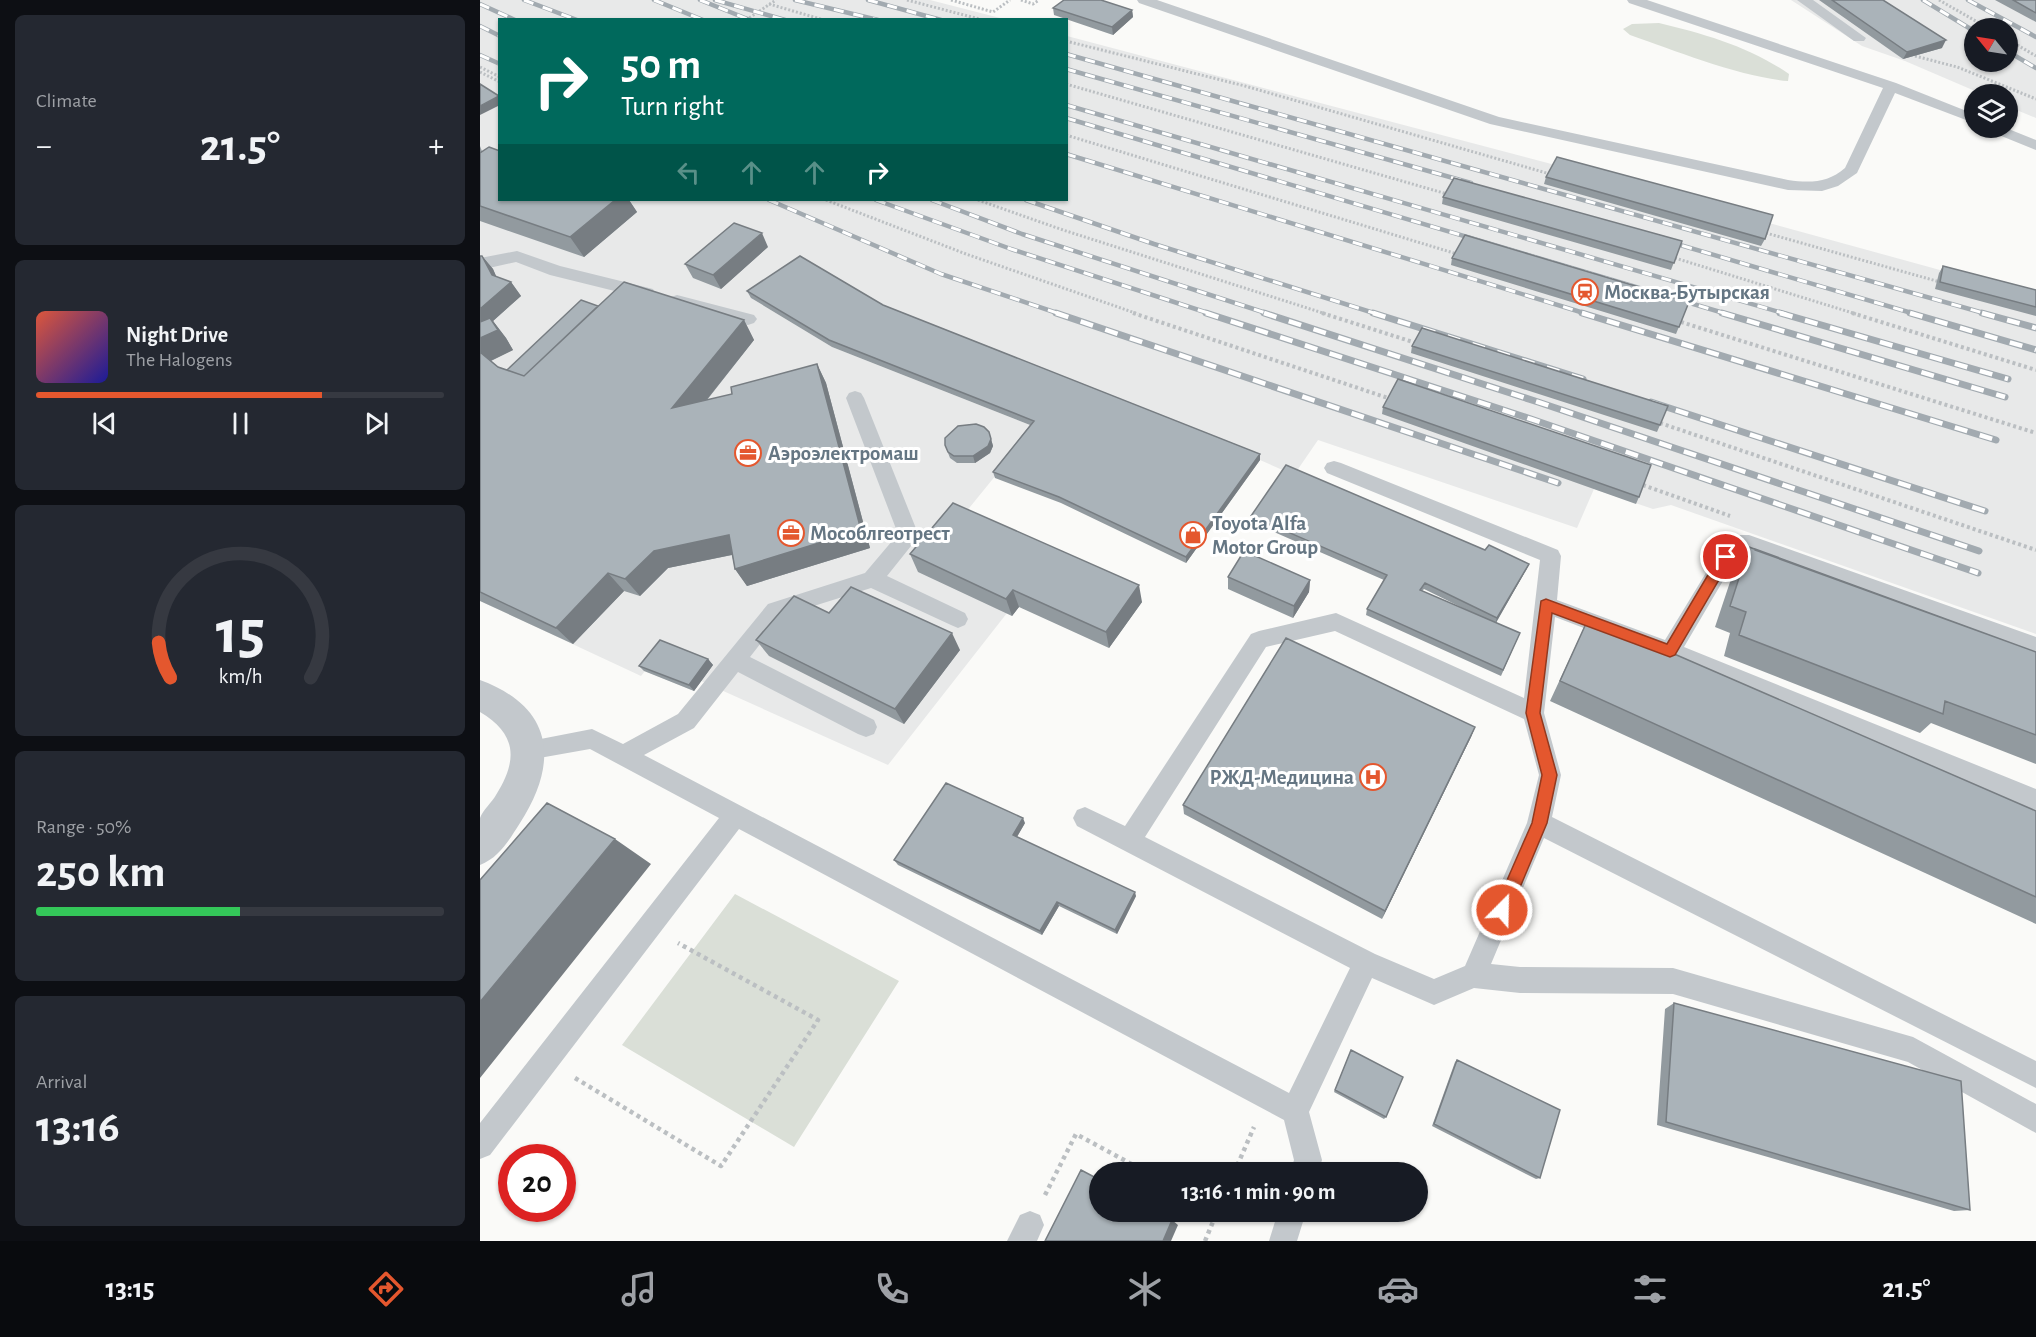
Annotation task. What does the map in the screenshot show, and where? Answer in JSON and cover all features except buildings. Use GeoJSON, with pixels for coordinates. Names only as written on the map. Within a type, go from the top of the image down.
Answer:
{"type":"FeatureCollection","features":[{"type":"Feature","properties":{"kind":"street"},"geometry":{"type":"LineString","coordinates":[[480,695],[503,708],[521,727],[528,750],[522,783],[499,824],[480,847]]}},
{"type":"Feature","properties":{"kind":"lane"},"geometry":{"type":"LineString","coordinates":[[1144,0],[1495,121],[1765,181],[1806,187],[1831,185],[1845,178],[1852,170],[1891,86]]}},
{"type":"Feature","properties":{"kind":"lane"},"geometry":{"type":"LineString","coordinates":[[1634,0],[1891,86],[1964,115]]}},
{"type":"Feature","properties":{"kind":"lane"},"geometry":{"type":"LineString","coordinates":[[1804,0],[1859,38]]}},
{"type":"Feature","properties":{"kind":"lane"},"geometry":{"type":"LineString","coordinates":[[2018,138],[2036,145]]}},
{"type":"Feature","properties":{"kind":"lane"},"geometry":{"type":"LineString","coordinates":[[480,264],[517,256],[556,271],[748,319]]}},
{"type":"Feature","properties":{"kind":"lane"},"geometry":{"type":"LineString","coordinates":[[623,755],[686,721],[775,610],[872,579],[909,536],[855,399]]}},
{"type":"Feature","properties":{"kind":"lane"},"geometry":{"type":"LineString","coordinates":[[1334,468],[1551,556],[1533,713],[1550,775],[1539,823],[1474,975]]}},
{"type":"Feature","properties":{"kind":"lane"},"geometry":{"type":"LineString","coordinates":[[1670,651],[1718,568],[1733,546],[1740,543],[1749,543],[2036,646]]}},
{"type":"Feature","properties":{"kind":"lane"},"geometry":{"type":"LineString","coordinates":[[872,579],[958,619]]}},
{"type":"Feature","properties":{"kind":"lane"},"geometry":{"type":"LineString","coordinates":[[1546,605],[1670,651],[2036,800]]}},
{"type":"Feature","properties":{"kind":"lane"},"geometry":{"type":"LineString","coordinates":[[1129,841],[1259,640],[1335,622],[1533,713]]}},
{"type":"Feature","properties":{"kind":"lane"},"geometry":{"type":"LineString","coordinates":[[735,660],[866,727]]}},
{"type":"Feature","properties":{"kind":"lane"},"geometry":{"type":"LineString","coordinates":[[528,750],[592,739],[1295,1111]]}},
{"type":"Feature","properties":{"kind":"lane"},"geometry":{"type":"LineString","coordinates":[[480,1145],[735,815]]}},
{"type":"Feature","properties":{"kind":"lane"},"geometry":{"type":"LineString","coordinates":[[1085,818],[1366,963],[1434,992],[1474,975],[1520,980],[1673,981],[1913,1050],[2036,1119]]}},
{"type":"Feature","properties":{"kind":"lane"},"geometry":{"type":"LineString","coordinates":[[1539,823],[2036,1075]]}},
{"type":"Feature","properties":{"kind":"lane"},"geometry":{"type":"LineString","coordinates":[[1307,1162],[1295,1111],[1366,963]]}},
{"type":"Feature","properties":{"kind":"lane"},"geometry":{"type":"LineString","coordinates":[[1283,1241],[1289,1222]]}},
{"type":"Feature","properties":{"kind":"path"},"geometry":{"type":"LineString","coordinates":[[749,18],[776,0]]}},
{"type":"Feature","properties":{"kind":"path"},"geometry":{"type":"LineString","coordinates":[[907,0],[975,18]]}},
{"type":"Feature","properties":{"kind":"path"},"geometry":{"type":"LineString","coordinates":[[951,0],[993,12],[1010,0]]}},
{"type":"Feature","properties":{"kind":"path"},"geometry":{"type":"LineString","coordinates":[[1021,0],[1033,4],[1039,0]]}},
{"type":"Feature","properties":{"kind":"path"},"geometry":{"type":"LineString","coordinates":[[1939,0],[1970,18]]}},
{"type":"Feature","properties":{"kind":"path"},"geometry":{"type":"LineString","coordinates":[[769,4],[817,18]]}},
{"type":"Feature","properties":{"kind":"path"},"geometry":{"type":"LineString","coordinates":[[1068,42],[1245,86],[1550,174]]}},
{"type":"Feature","properties":{"kind":"path"},"geometry":{"type":"LineString","coordinates":[[2018,45],[2036,56]]}},
{"type":"Feature","properties":{"kind":"path"},"geometry":{"type":"LineString","coordinates":[[1915,56],[1957,67],[2036,99]]}},
{"type":"Feature","properties":{"kind":"path"},"geometry":{"type":"LineString","coordinates":[[480,67],[498,76]]}},
{"type":"Feature","properties":{"kind":"path"},"geometry":{"type":"LineString","coordinates":[[480,72],[498,81]]}},
{"type":"Feature","properties":{"kind":"path"},"geometry":{"type":"LineString","coordinates":[[1068,85],[1448,194]]}},
{"type":"Feature","properties":{"kind":"path"},"geometry":{"type":"LineString","coordinates":[[1068,136],[1457,254]]}},
{"type":"Feature","properties":{"kind":"path"},"geometry":{"type":"LineString","coordinates":[[828,201],[1026,276],[1391,399]]}},
{"type":"Feature","properties":{"kind":"path"},"geometry":{"type":"LineString","coordinates":[[981,201],[1074,234],[1416,343]]}},
{"type":"Feature","properties":{"kind":"path"},"geometry":{"type":"LineString","coordinates":[[1766,233],[1948,284]]}},
{"type":"Feature","properties":{"kind":"path"},"geometry":{"type":"LineString","coordinates":[[1676,258],[2036,370]]}},
{"type":"Feature","properties":{"kind":"path"},"geometry":{"type":"LineString","coordinates":[[1681,322],[2036,433]]}},
{"type":"Feature","properties":{"kind":"path"},"geometry":{"type":"LineString","coordinates":[[1660,423],[2036,550]]}},
{"type":"Feature","properties":{"kind":"path"},"geometry":{"type":"LineString","coordinates":[[545,1060],[721,1166],[818,1020],[649,927]]}},
{"type":"Feature","properties":{"kind":"path"},"geometry":{"type":"LineString","coordinates":[[1239,1162],[1267,1097]]}},
{"type":"Feature","properties":{"kind":"path"},"geometry":{"type":"LineString","coordinates":[[1025,1233],[1076,1134],[1128,1162]]}},
{"type":"Feature","properties":{"kind":"path"},"geometry":{"type":"LineString","coordinates":[[1204,1241],[1213,1222]]}},
{"type":"Feature","properties":{"kind":"shaded area"},"geometry":{"type":"Polygon","coordinates":[[[480,0],[930,0],[1000,18],[498,18],[498,201],[1068,201],[1068,36],[1631,185],[1940,270],[1939,274],[2036,299],[2036,634],[1671,505],[1653,509],[1594,489],[1577,528],[1318,440],[1294,475],[1260,460],[751,298],[832,347],[1035,427],[918,571],[1007,613],[888,765],[701,681],[694,691],[645,671],[641,676],[480,601],[480,0]]]}},
{"type":"Feature","properties":{"kind":"shaded area"},"geometry":{"type":"Polygon","coordinates":[[[1791,0],[2036,0],[2036,118],[2018,111],[2018,84],[1964,84],[1964,86],[1905,61],[1862,46],[1791,0]]]}},
{"type":"Feature","properties":{"kind":"shaded area"},"geometry":{"type":"Polygon","coordinates":[[[1659,23],[1710,37],[1759,56],[1789,74],[1788,81],[1769,79],[1708,62],[1630,35],[1623,29],[1632,24],[1659,23]]]}},
{"type":"Feature","properties":{"kind":"shaded area"},"geometry":{"type":"Polygon","coordinates":[[[735,894],[899,981],[794,1147],[622,1045],[735,894]]]}},
{"type":"Feature","properties":{"kind":"railway"},"geometry":{"type":"LineString","coordinates":[[524,0],[572,18]]}},
{"type":"Feature","properties":{"kind":"railway"},"geometry":{"type":"LineString","coordinates":[[654,0],[698,18]]}},
{"type":"Feature","properties":{"kind":"railway"},"geometry":{"type":"LineString","coordinates":[[700,0],[745,18]]}},
{"type":"Feature","properties":{"kind":"railway"},"geometry":{"type":"LineString","coordinates":[[715,0],[778,18]]}},
{"type":"Feature","properties":{"kind":"railway"},"geometry":{"type":"LineString","coordinates":[[795,0],[870,18]]}},
{"type":"Feature","properties":{"kind":"railway"},"geometry":{"type":"LineString","coordinates":[[868,0],[934,18]]}},
{"type":"Feature","properties":{"kind":"railway"},"geometry":{"type":"LineString","coordinates":[[1923,0],[1964,25]]}},
{"type":"Feature","properties":{"kind":"railway"},"geometry":{"type":"LineString","coordinates":[[1968,0],[2036,37]]}},
{"type":"Feature","properties":{"kind":"railway"},"geometry":{"type":"LineString","coordinates":[[480,4],[511,18]]}},
{"type":"Feature","properties":{"kind":"railway"},"geometry":{"type":"LineString","coordinates":[[480,26],[498,35]]}},
{"type":"Feature","properties":{"kind":"railway"},"geometry":{"type":"LineString","coordinates":[[480,55],[498,63]]}},
{"type":"Feature","properties":{"kind":"railway"},"geometry":{"type":"LineString","coordinates":[[1068,55],[1987,314]]}},
{"type":"Feature","properties":{"kind":"railway"},"geometry":{"type":"LineString","coordinates":[[2018,57],[2036,68]]}},
{"type":"Feature","properties":{"kind":"railway"},"geometry":{"type":"LineString","coordinates":[[1068,70],[1471,183]]}},
{"type":"Feature","properties":{"kind":"railway"},"geometry":{"type":"LineString","coordinates":[[1068,106],[1786,314]]}},
{"type":"Feature","properties":{"kind":"railway"},"geometry":{"type":"LineString","coordinates":[[1068,119],[1727,314]]}},
{"type":"Feature","properties":{"kind":"railway"},"geometry":{"type":"LineString","coordinates":[[1068,155],[1587,314]]}},
{"type":"Feature","properties":{"kind":"railway"},"geometry":{"type":"LineString","coordinates":[[771,201],[941,274],[1060,314]]}},
{"type":"Feature","properties":{"kind":"railway"},"geometry":{"type":"LineString","coordinates":[[879,201],[1011,249],[1211,314]]}},
{"type":"Feature","properties":{"kind":"railway"},"geometry":{"type":"LineString","coordinates":[[935,201],[1022,234],[1269,314]]}},
{"type":"Feature","properties":{"kind":"railway"},"geometry":{"type":"LineString","coordinates":[[1029,201],[1154,244],[1377,314]]}},
{"type":"Feature","properties":{"kind":"railway"},"geometry":{"type":"LineString","coordinates":[[1663,240],[1915,314]]}},
{"type":"Feature","properties":{"kind":"railway"},"geometry":{"type":"LineString","coordinates":[[1056,313],[1558,483]]}},
{"type":"Feature","properties":{"kind":"railway"},"geometry":{"type":"LineString","coordinates":[[1206,313],[1531,419],[1978,573]]}},
{"type":"Feature","properties":{"kind":"railway"},"geometry":{"type":"LineString","coordinates":[[1264,313],[1538,402],[1979,551]]}},
{"type":"Feature","properties":{"kind":"railway"},"geometry":{"type":"LineString","coordinates":[[1373,313],[1583,379]]}},
{"type":"Feature","properties":{"kind":"railway"},"geometry":{"type":"LineString","coordinates":[[1582,313],[1996,440]]}},
{"type":"Feature","properties":{"kind":"railway"},"geometry":{"type":"LineString","coordinates":[[1722,313],[2005,397]]}},
{"type":"Feature","properties":{"kind":"railway"},"geometry":{"type":"LineString","coordinates":[[1780,313],[2008,379]]}},
{"type":"Feature","properties":{"kind":"railway"},"geometry":{"type":"LineString","coordinates":[[1910,313],[2036,350]]}},
{"type":"Feature","properties":{"kind":"railway"},"geometry":{"type":"LineString","coordinates":[[1982,313],[2036,328]]}},
{"type":"Feature","properties":{"kind":"railway"},"geometry":{"type":"LineString","coordinates":[[1651,402],[1985,511]]}},
{"type":"Feature","properties":{"kind":"place","name":"Москва-Бутырская"},"geometry":{"type":"Point","coordinates":[1585,292]}},
{"type":"Feature","properties":{"kind":"place","name":"Аэроэлектромаш"},"geometry":{"type":"Point","coordinates":[748,453]}},
{"type":"Feature","properties":{"kind":"place","name":"Мособлгеотрест"},"geometry":{"type":"Point","coordinates":[791,533]}},
{"type":"Feature","properties":{"kind":"place","name":"Toyota Alfa Motor Group"},"geometry":{"type":"Point","coordinates":[1193,535]}},
{"type":"Feature","properties":{"kind":"place","name":"РЖД-Медицина"},"geometry":{"type":"Point","coordinates":[1373,777]}},
{"type":"Feature","properties":{"kind":"route"},"geometry":{"type":"LineString","coordinates":[[1502,910],[1539,823],[1550,775],[1533,713],[1546,605],[1670,651],[1726,557]]}}]}
